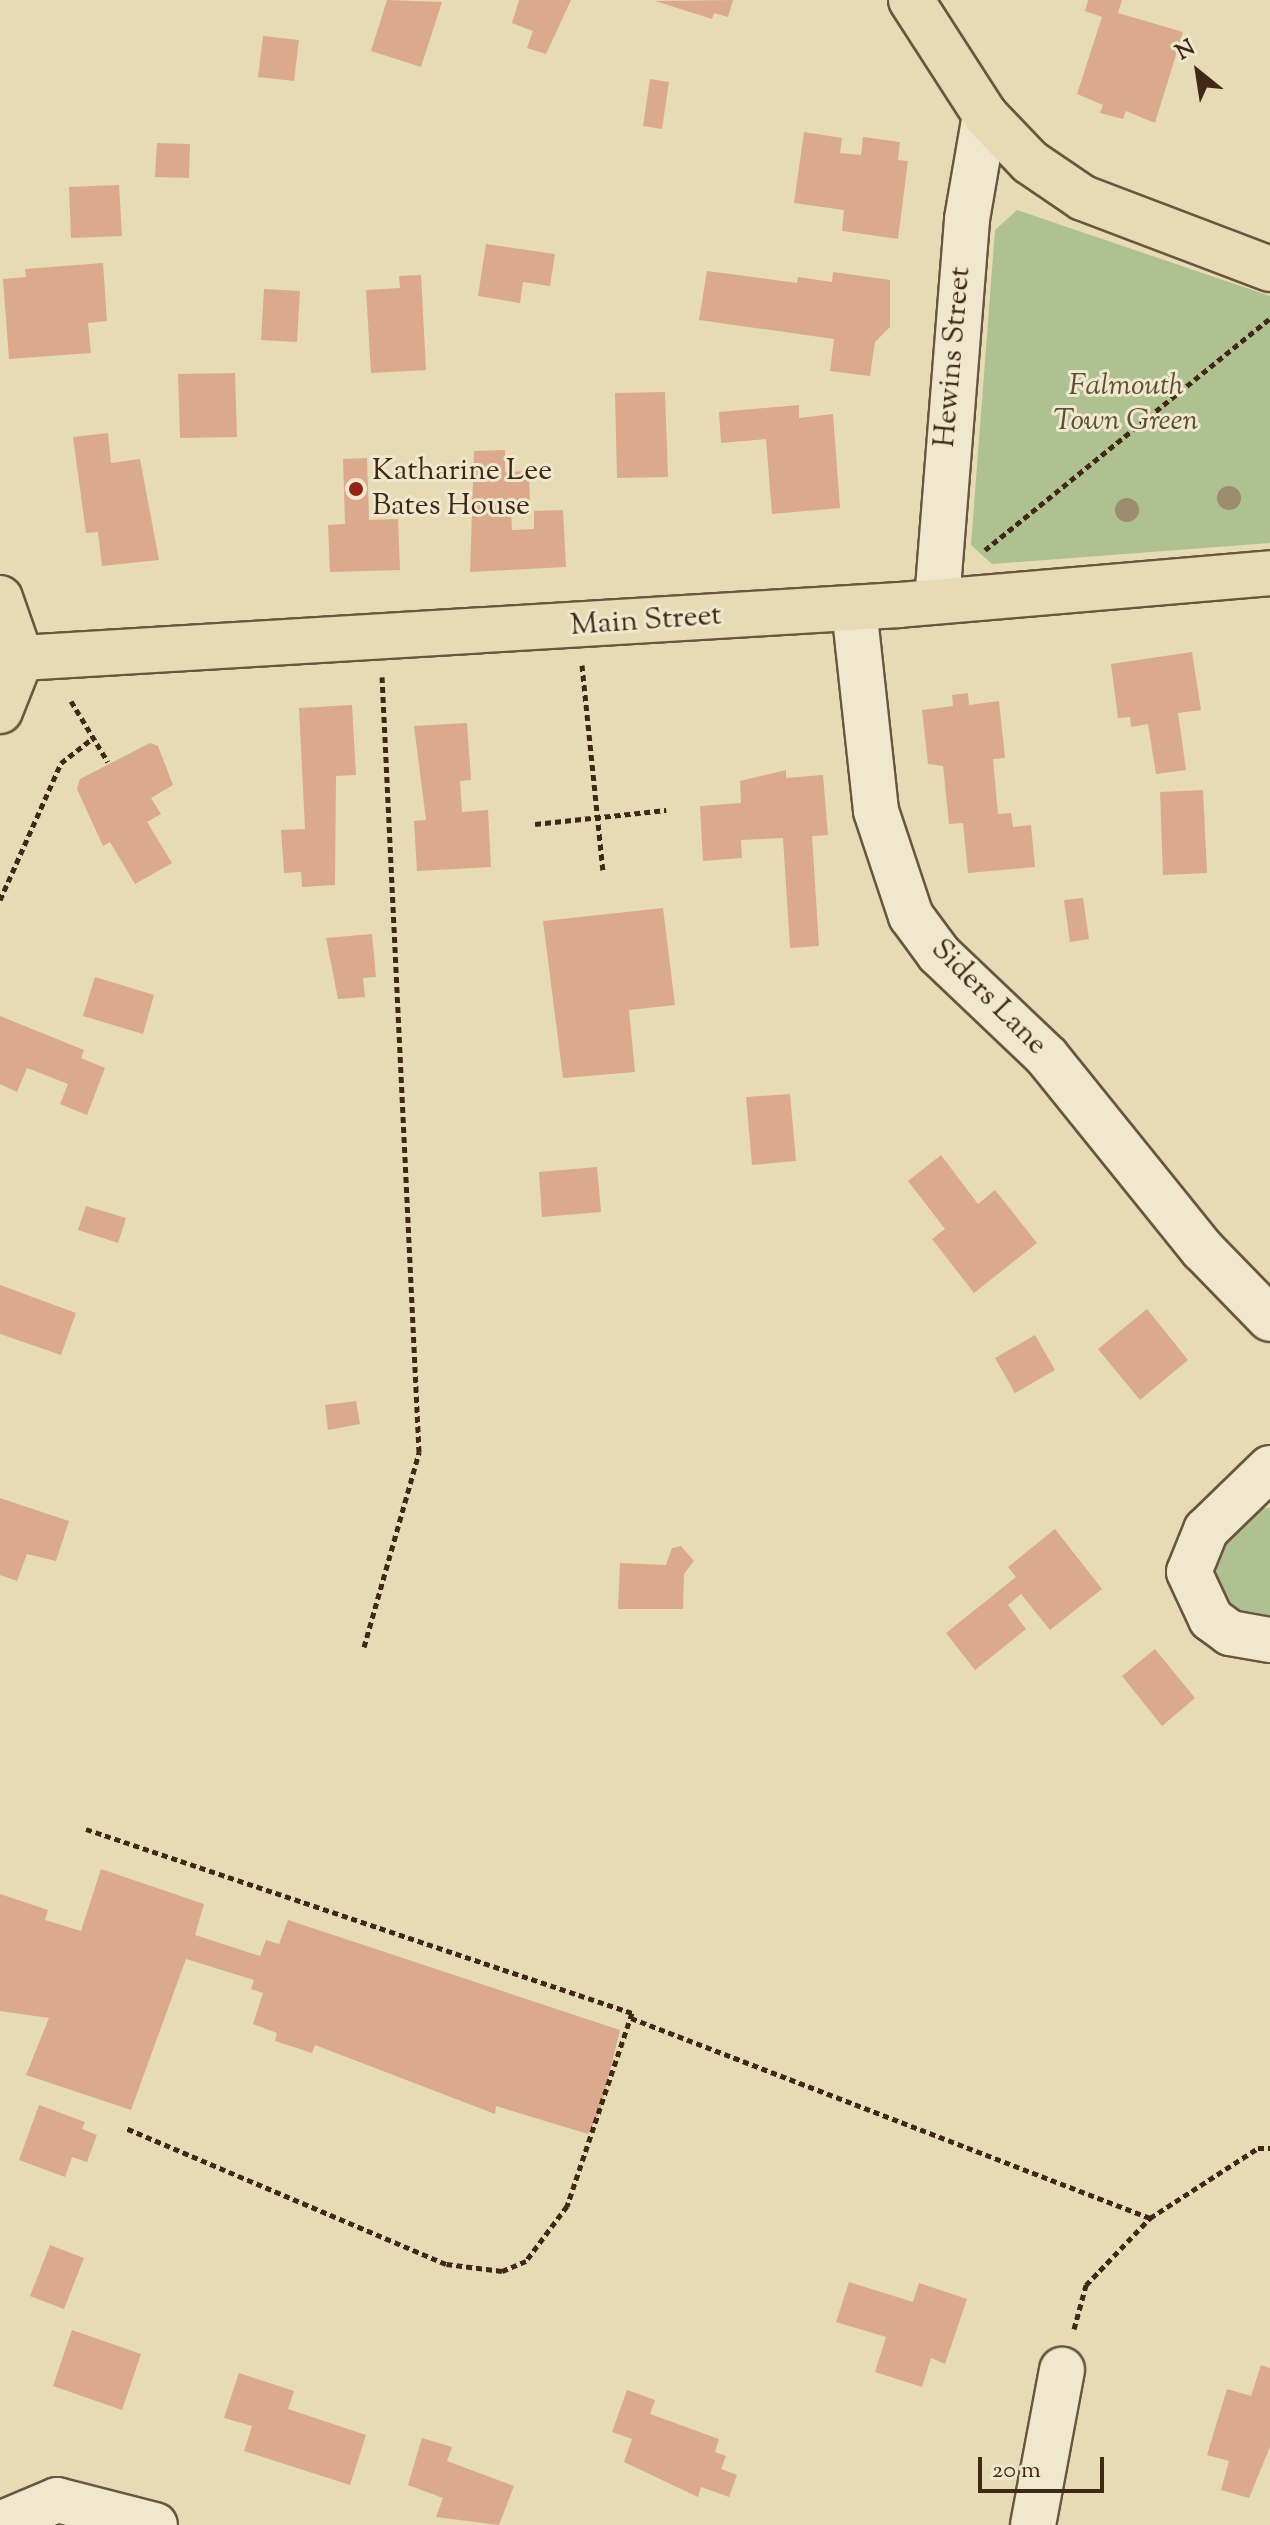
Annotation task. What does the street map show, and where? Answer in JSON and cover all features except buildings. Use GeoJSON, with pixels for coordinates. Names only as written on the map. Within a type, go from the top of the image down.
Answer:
{"type":"FeatureCollection","features":[{"type":"Feature","properties":{"kind":"main road"},"geometry":{"type":"LineString","coordinates":[[911,0],[985,115],[1030,162],[1083,198],[1270,269]]}},
{"type":"Feature","properties":{"kind":"main road","name":"Main Street"},"geometry":{"type":"LineString","coordinates":[[21,658],[854,608],[1270,573]]}},
{"type":"Feature","properties":{"kind":"main road"},"geometry":{"type":"LineString","coordinates":[[0,598],[21,658],[0,711]]}},
{"type":"Feature","properties":{"kind":"street","name":"Hewins Street"},"geometry":{"type":"LineString","coordinates":[[937,601],[968,205],[985,115]]}},
{"type":"Feature","properties":{"kind":"street","name":"Siders Lane"},"geometry":{"type":"LineString","coordinates":[[854,608],[876,811],[911,916],[939,954],[1047,1057],[1203,1250],[1270,1319]]}},
{"type":"Feature","properties":{"kind":"street"},"geometry":{"type":"LineString","coordinates":[[1270,1468],[1206,1530],[1189,1572],[1211,1619],[1230,1633],[1270,1640]]}},
{"type":"Feature","properties":{"kind":"street"},"geometry":{"type":"LineString","coordinates":[[1033,2525],[1062,2370]]}},
{"type":"Feature","properties":{"kind":"street"},"geometry":{"type":"LineString","coordinates":[[0,2524],[57,2500],[155,2525]]}},
{"type":"Feature","properties":{"kind":"path"},"geometry":{"type":"LineString","coordinates":[[981,553],[1270,318]]}},
{"type":"Feature","properties":{"kind":"path"},"geometry":{"type":"LineString","coordinates":[[582,656],[603,870]]}},
{"type":"Feature","properties":{"kind":"path"},"geometry":{"type":"LineString","coordinates":[[364,1647],[419,1452],[381,668]]}},
{"type":"Feature","properties":{"kind":"path"},"geometry":{"type":"LineString","coordinates":[[71,701],[108,762]]}},
{"type":"Feature","properties":{"kind":"path"},"geometry":{"type":"LineString","coordinates":[[0,900],[61,763],[93,738]]}},
{"type":"Feature","properties":{"kind":"path"},"geometry":{"type":"LineString","coordinates":[[535,824],[666,810]]}},
{"type":"Feature","properties":{"kind":"path"},"geometry":{"type":"LineString","coordinates":[[86,1829],[629,2010],[631,2018],[567,2206],[526,2261],[502,2271],[446,2264],[125,2128]]}},
{"type":"Feature","properties":{"kind":"path"},"geometry":{"type":"LineString","coordinates":[[631,2018],[1150,2218]]}},
{"type":"Feature","properties":{"kind":"path"},"geometry":{"type":"LineString","coordinates":[[1062,2370],[1086,2285],[1150,2218],[1258,2148],[1270,2148]]}},
{"type":"Feature","properties":{"kind":"green space","name":"Falmouth Town Green"},"geometry":{"type":"Polygon","coordinates":[[[1017,210],[1270,296],[1270,543],[992,564],[971,545],[995,230],[1017,210]]]}},
{"type":"Feature","properties":{"kind":"green space"},"geometry":{"type":"Polygon","coordinates":[[[1270,1508],[1270,1625],[1231,1609],[1210,1574],[1212,1547],[1257,1509],[1270,1508]]]}},
{"type":"Feature","properties":{"kind":"place","name":"Katharine Lee Bates House"},"geometry":{"type":"Point","coordinates":[356,489]}}]}
